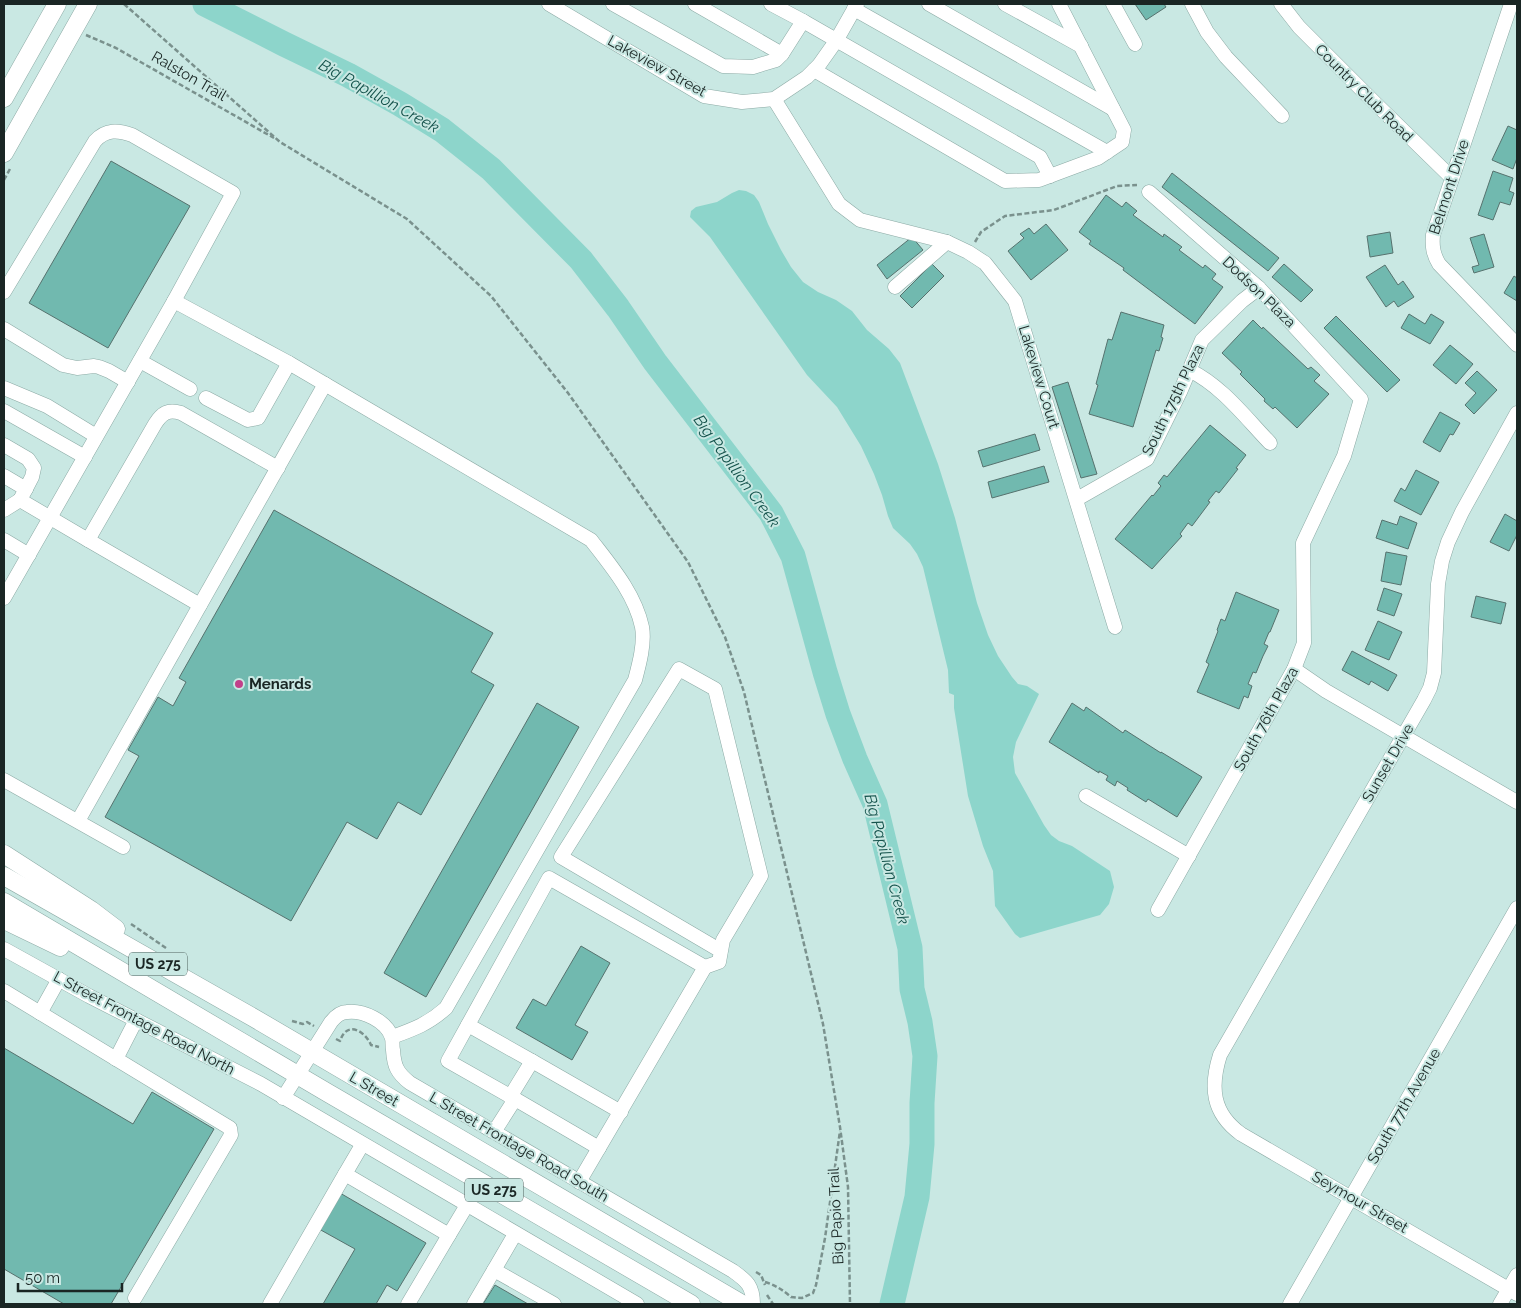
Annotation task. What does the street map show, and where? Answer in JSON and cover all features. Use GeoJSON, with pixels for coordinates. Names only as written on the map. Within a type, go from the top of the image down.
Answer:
{"type":"FeatureCollection","features":[{"type":"Feature","properties":{"kind":"main road"},"geometry":{"type":"LineString","coordinates":[[4,98],[57,4]]}},
{"type":"Feature","properties":{"kind":"main road"},"geometry":{"type":"LineString","coordinates":[[4,152],[86,8]]}},
{"type":"Feature","properties":{"kind":"main road"},"geometry":{"type":"LineString","coordinates":[[4,854],[91,910],[168,969]]}},
{"type":"Feature","properties":{"kind":"main road","name":"L Street"},"geometry":{"type":"LineString","coordinates":[[4,876],[312,1052],[742,1304]]}},
{"type":"Feature","properties":{"kind":"main road","name":"L Street"},"geometry":{"type":"LineString","coordinates":[[4,902],[691,1304]]}},
{"type":"Feature","properties":{"kind":"main road"},"geometry":{"type":"LineString","coordinates":[[4,920],[146,986]]}},
{"type":"Feature","properties":{"kind":"street","name":"Lakeview Street"},"geometry":{"type":"LineString","coordinates":[[549,4],[704,96],[742,102],[774,99]]}},
{"type":"Feature","properties":{"kind":"street"},"geometry":{"type":"LineString","coordinates":[[614,4],[723,66],[753,67],[776,60],[782,54],[802,22]]}},
{"type":"Feature","properties":{"kind":"street"},"geometry":{"type":"LineString","coordinates":[[695,4],[782,54]]}},
{"type":"Feature","properties":{"kind":"street"},"geometry":{"type":"LineString","coordinates":[[771,4],[1040,157],[1050,176]]}},
{"type":"Feature","properties":{"kind":"street"},"geometry":{"type":"LineString","coordinates":[[930,4],[1114,109]]}},
{"type":"Feature","properties":{"kind":"street"},"geometry":{"type":"LineString","coordinates":[[1005,4],[1081,46]]}},
{"type":"Feature","properties":{"kind":"street"},"geometry":{"type":"LineString","coordinates":[[814,70],[1005,181],[1039,180],[1098,158],[1122,142],[1124,130],[1059,4]]}},
{"type":"Feature","properties":{"kind":"street"},"geometry":{"type":"LineString","coordinates":[[1113,4],[1135,44]]}},
{"type":"Feature","properties":{"kind":"street"},"geometry":{"type":"LineString","coordinates":[[1192,4],[1207,32],[1226,57],[1282,116]]}},
{"type":"Feature","properties":{"kind":"street","name":"Country Club Road"},"geometry":{"type":"LineString","coordinates":[[1281,4],[1299,27],[1452,178]]}},
{"type":"Feature","properties":{"kind":"street","name":"Belmont Drive"},"geometry":{"type":"LineString","coordinates":[[1510,4],[1433,235],[1432,245],[1434,255],[1439,264],[1517,345]]}},
{"type":"Feature","properties":{"kind":"street"},"geometry":{"type":"LineString","coordinates":[[774,99],[807,77],[814,70],[836,41],[855,6],[1107,152]]}},
{"type":"Feature","properties":{"kind":"street","name":"Lakeview Court"},"geometry":{"type":"LineString","coordinates":[[774,99],[839,204],[860,220],[947,242],[968,252],[985,263],[1015,301],[1115,627]]}},
{"type":"Feature","properties":{"kind":"street"},"geometry":{"type":"LineString","coordinates":[[4,292],[100,135],[116,131],[132,135],[233,193],[140,361],[29,555],[5,593]]}},
{"type":"Feature","properties":{"kind":"street","name":"Dodson Plaza"},"geometry":{"type":"LineString","coordinates":[[1149,192],[1259,288],[1362,400]]}},
{"type":"Feature","properties":{"kind":"street"},"geometry":{"type":"LineString","coordinates":[[895,287],[947,242]]}},
{"type":"Feature","properties":{"kind":"street","name":"South 175th Plaza"},"geometry":{"type":"LineString","coordinates":[[1077,499],[1147,460],[1202,340],[1242,301],[1259,288]]}},
{"type":"Feature","properties":{"kind":"street"},"geometry":{"type":"LineString","coordinates":[[174,301],[289,363],[591,540],[611,566],[634,604],[642,628],[641,657],[635,680],[446,1008],[434,1019],[422,1026],[392,1037],[384,1026],[365,1014],[346,1012],[338,1015],[331,1022],[284,1098]]}},
{"type":"Feature","properties":{"kind":"street"},"geometry":{"type":"LineString","coordinates":[[4,329],[63,365],[77,368],[99,366],[128,382]]}},
{"type":"Feature","properties":{"kind":"street"},"geometry":{"type":"LineString","coordinates":[[140,361],[190,389]]}},
{"type":"Feature","properties":{"kind":"street"},"geometry":{"type":"LineString","coordinates":[[206,398],[248,420],[258,418],[289,363]]}},
{"type":"Feature","properties":{"kind":"street"},"geometry":{"type":"LineString","coordinates":[[1189,370],[1204,377],[1215,386],[1270,443]]}},
{"type":"Feature","properties":{"kind":"street"},"geometry":{"type":"LineString","coordinates":[[78,821],[325,384]]}},
{"type":"Feature","properties":{"kind":"street"},"geometry":{"type":"LineString","coordinates":[[4,388],[47,406],[96,436]]}},
{"type":"Feature","properties":{"kind":"street","name":"South 76th Plaza"},"geometry":{"type":"LineString","coordinates":[[1158,910],[1294,670],[1304,643],[1303,543],[1344,456],[1362,400]]}},
{"type":"Feature","properties":{"kind":"street"},"geometry":{"type":"LineString","coordinates":[[4,411],[85,457]]}},
{"type":"Feature","properties":{"kind":"street"},"geometry":{"type":"LineString","coordinates":[[88,540],[155,424],[160,416],[166,412],[174,411],[181,413],[278,468]]}},
{"type":"Feature","properties":{"kind":"street","name":"Sunset Drive"},"geometry":{"type":"LineString","coordinates":[[1215,1098],[1215,1071],[1220,1055],[1430,688],[1434,673],[1438,584],[1448,542],[1462,512],[1517,413]]}},
{"type":"Feature","properties":{"kind":"street"},"geometry":{"type":"LineString","coordinates":[[4,446],[28,459],[34,468],[23,495],[4,510]]}},
{"type":"Feature","properties":{"kind":"street"},"geometry":{"type":"LineString","coordinates":[[4,476],[50,518],[200,605]]}},
{"type":"Feature","properties":{"kind":"street"},"geometry":{"type":"LineString","coordinates":[[4,540],[29,555]]}},
{"type":"Feature","properties":{"kind":"street"},"geometry":{"type":"LineString","coordinates":[[580,1182],[600,1148],[621,1112],[705,967],[719,962],[723,940],[761,876],[715,689],[679,669],[561,857],[448,1061],[600,1148]]}},
{"type":"Feature","properties":{"kind":"street"},"geometry":{"type":"LineString","coordinates":[[1294,670],[1326,691],[1517,802]]}},
{"type":"Feature","properties":{"kind":"street"},"geometry":{"type":"LineString","coordinates":[[4,780],[123,846]]}},
{"type":"Feature","properties":{"kind":"street"},"geometry":{"type":"LineString","coordinates":[[1086,796],[1189,856]]}},
{"type":"Feature","properties":{"kind":"street"},"geometry":{"type":"LineString","coordinates":[[561,857],[721,950]]}},
{"type":"Feature","properties":{"kind":"street"},"geometry":{"type":"LineString","coordinates":[[549,878],[705,967]]}},
{"type":"Feature","properties":{"kind":"street","name":"South 77th Avenue"},"geometry":{"type":"LineString","coordinates":[[1290,1304],[1517,908]]}},
{"type":"Feature","properties":{"kind":"street","name":"L Street Frontage Road North"},"geometry":{"type":"LineString","coordinates":[[4,949],[284,1098],[467,1205],[619,1300],[637,1304]]}},
{"type":"Feature","properties":{"kind":"street"},"geometry":{"type":"LineString","coordinates":[[40,1013],[58,979]]}},
{"type":"Feature","properties":{"kind":"street"},"geometry":{"type":"LineString","coordinates":[[4,991],[230,1128],[231,1135],[136,1298]]}},
{"type":"Feature","properties":{"kind":"street"},"geometry":{"type":"LineString","coordinates":[[116,1059],[136,1020]]}},
{"type":"Feature","properties":{"kind":"street"},"geometry":{"type":"LineString","coordinates":[[468,1025],[621,1112]]}},
{"type":"Feature","properties":{"kind":"street","name":"L Street Frontage Road South"},"geometry":{"type":"LineString","coordinates":[[392,1037],[394,1064],[400,1075],[410,1083],[733,1271],[744,1279],[750,1287],[753,1295],[753,1304]]}},
{"type":"Feature","properties":{"kind":"street"},"geometry":{"type":"LineString","coordinates":[[494,1132],[532,1061]]}},
{"type":"Feature","properties":{"kind":"street","name":"Seymour Street"},"geometry":{"type":"LineString","coordinates":[[1215,1098],[1224,1117],[1235,1129],[1513,1292]]}},
{"type":"Feature","properties":{"kind":"street"},"geometry":{"type":"LineString","coordinates":[[270,1304],[362,1144]]}},
{"type":"Feature","properties":{"kind":"street"},"geometry":{"type":"LineString","coordinates":[[345,1174],[449,1235]]}},
{"type":"Feature","properties":{"kind":"street"},"geometry":{"type":"LineString","coordinates":[[408,1304],[467,1205]]}},
{"type":"Feature","properties":{"kind":"street"},"geometry":{"type":"LineString","coordinates":[[474,1304],[515,1234]]}},
{"type":"Feature","properties":{"kind":"street"},"geometry":{"type":"LineString","coordinates":[[494,1270],[554,1304]]}},
{"type":"Feature","properties":{"kind":"street"},"geometry":{"type":"LineString","coordinates":[[1500,1304],[1513,1292],[1517,1275]]}},
{"type":"Feature","properties":{"kind":"path","name":"Ralston Trail"},"geometry":{"type":"LineString","coordinates":[[85,35],[116,48],[280,142],[124,4]]}},
{"type":"Feature","properties":{"kind":"path"},"geometry":{"type":"LineString","coordinates":[[968,252],[981,232],[1005,216],[1054,210],[1117,186],[1136,185],[1149,192]]}},
{"type":"Feature","properties":{"kind":"path"},"geometry":{"type":"LineString","coordinates":[[131,924],[170,951]]}},
{"type":"Feature","properties":{"kind":"path"},"geometry":{"type":"LineString","coordinates":[[292,1021],[303,1024],[307,1022],[325,1033]]}},
{"type":"Feature","properties":{"kind":"path","name":"Big Papio Trail"},"geometry":{"type":"LineString","coordinates":[[764,1282],[784,1290],[791,1298],[802,1298],[813,1293],[825,1238],[840,1127],[848,1187],[850,1304]]}},
{"type":"Feature","properties":{"kind":"water"},"geometry":{"type":"Polygon","coordinates":[[[739,190],[754,195],[759,202],[781,250],[803,282],[852,311],[867,330],[889,349],[900,363],[938,464],[955,518],[977,603],[988,635],[998,656],[1018,684],[1027,686],[1039,694],[1016,742],[1013,757],[1015,773],[1051,835],[1059,841],[1072,846],[1110,871],[1114,887],[1109,904],[1100,915],[1020,938],[995,906],[993,871],[983,846],[968,796],[954,708],[954,695],[949,693],[948,670],[923,567],[910,544],[893,528],[874,474],[861,446],[837,407],[807,375],[710,237],[690,217],[691,211],[696,207],[717,202],[739,190]]]}},
{"type":"Feature","properties":{"kind":"building"},"geometry":{"type":"Polygon","coordinates":[[[1135,4],[1164,4],[1166,7],[1146,20],[1135,4]]]}},
{"type":"Feature","properties":{"kind":"building"},"geometry":{"type":"Polygon","coordinates":[[[1508,126],[1517,130],[1517,158],[1513,169],[1492,160],[1508,126]]]}},
{"type":"Feature","properties":{"kind":"building"},"geometry":{"type":"Polygon","coordinates":[[[111,161],[190,206],[108,348],[29,303],[111,161]]]}},
{"type":"Feature","properties":{"kind":"building"},"geometry":{"type":"Polygon","coordinates":[[[1493,171],[1513,178],[1509,191],[1514,193],[1510,205],[1500,202],[1493,220],[1478,215],[1493,171]]]}},
{"type":"Feature","properties":{"kind":"building"},"geometry":{"type":"Polygon","coordinates":[[[1172,173],[1279,258],[1268,271],[1162,187],[1172,173]]]}},
{"type":"Feature","properties":{"kind":"building"},"geometry":{"type":"Polygon","coordinates":[[[1106,195],[1122,207],[1126,202],[1137,211],[1133,215],[1163,237],[1164,234],[1182,247],[1179,250],[1203,268],[1205,265],[1216,274],[1212,279],[1223,287],[1195,324],[1123,270],[1124,268],[1089,244],[1091,241],[1079,232],[1106,195]]]}},
{"type":"Feature","properties":{"kind":"building"},"geometry":{"type":"Polygon","coordinates":[[[1046,224],[1068,250],[1031,280],[1008,251],[1024,238],[1020,234],[1029,228],[1034,234],[1046,224]]]}},
{"type":"Feature","properties":{"kind":"building"},"geometry":{"type":"Polygon","coordinates":[[[1390,232],[1393,253],[1370,257],[1367,236],[1390,232]]]}},
{"type":"Feature","properties":{"kind":"building"},"geometry":{"type":"Polygon","coordinates":[[[1484,234],[1494,267],[1474,273],[1472,267],[1479,265],[1470,238],[1484,234]]]}},
{"type":"Feature","properties":{"kind":"building"},"geometry":{"type":"Polygon","coordinates":[[[912,237],[923,250],[887,279],[877,265],[912,237]]]}},
{"type":"Feature","properties":{"kind":"building"},"geometry":{"type":"Polygon","coordinates":[[[932,264],[944,276],[912,308],[900,296],[932,264]]]}},
{"type":"Feature","properties":{"kind":"building"},"geometry":{"type":"Polygon","coordinates":[[[1284,264],[1313,290],[1301,302],[1272,277],[1284,264]]]}},
{"type":"Feature","properties":{"kind":"building"},"geometry":{"type":"Polygon","coordinates":[[[1385,265],[1398,285],[1403,281],[1414,297],[1398,307],[1394,301],[1386,307],[1366,277],[1385,265]]]}},
{"type":"Feature","properties":{"kind":"building"},"geometry":{"type":"Polygon","coordinates":[[[1514,276],[1517,278],[1517,301],[1504,293],[1514,276]]]}},
{"type":"Feature","properties":{"kind":"building"},"geometry":{"type":"Polygon","coordinates":[[[1121,312],[1164,325],[1161,337],[1163,338],[1159,351],[1156,350],[1133,427],[1089,414],[1098,385],[1096,384],[1108,339],[1112,340],[1121,312]]]}},
{"type":"Feature","properties":{"kind":"building"},"geometry":{"type":"Polygon","coordinates":[[[1409,314],[1425,324],[1431,314],[1444,322],[1430,344],[1401,328],[1409,314]]]}},
{"type":"Feature","properties":{"kind":"building"},"geometry":{"type":"Polygon","coordinates":[[[1336,316],[1400,380],[1387,392],[1324,328],[1336,316]]]}},
{"type":"Feature","properties":{"kind":"building"},"geometry":{"type":"Polygon","coordinates":[[[1253,320],[1308,369],[1311,367],[1320,375],[1314,381],[1329,394],[1297,428],[1275,407],[1273,409],[1264,401],[1265,399],[1240,374],[1242,372],[1222,353],[1253,320]]]}},
{"type":"Feature","properties":{"kind":"building"},"geometry":{"type":"Polygon","coordinates":[[[1450,345],[1473,364],[1456,384],[1433,365],[1450,345]]]}},
{"type":"Feature","properties":{"kind":"building"},"geometry":{"type":"Polygon","coordinates":[[[1477,371],[1497,390],[1474,414],[1465,405],[1476,393],[1465,383],[1477,371]]]}},
{"type":"Feature","properties":{"kind":"building"},"geometry":{"type":"Polygon","coordinates":[[[1068,382],[1097,474],[1081,478],[1052,387],[1068,382]]]}},
{"type":"Feature","properties":{"kind":"building"},"geometry":{"type":"Polygon","coordinates":[[[1440,412],[1460,423],[1453,435],[1450,434],[1440,452],[1423,442],[1440,412]]]}},
{"type":"Feature","properties":{"kind":"building"},"geometry":{"type":"Polygon","coordinates":[[[1210,425],[1246,455],[1236,468],[1238,469],[1219,493],[1216,491],[1208,501],[1210,502],[1192,526],[1188,523],[1180,534],[1182,536],[1152,569],[1115,539],[1161,486],[1158,483],[1164,475],[1167,477],[1210,425]]]}},
{"type":"Feature","properties":{"kind":"building"},"geometry":{"type":"Polygon","coordinates":[[[1035,434],[1040,450],[983,467],[978,451],[1035,434]]]}},
{"type":"Feature","properties":{"kind":"building"},"geometry":{"type":"Polygon","coordinates":[[[1044,466],[1049,482],[992,498],[988,482],[1044,466]]]}},
{"type":"Feature","properties":{"kind":"building"},"geometry":{"type":"Polygon","coordinates":[[[1416,470],[1439,482],[1421,515],[1394,501],[1401,488],[1405,491],[1416,470]]]}},
{"type":"Feature","properties":{"kind":"building"},"geometry":{"type":"Polygon","coordinates":[[[274,510],[493,633],[471,672],[494,685],[421,815],[398,802],[377,839],[347,822],[291,921],[105,817],[139,756],[128,750],[158,697],[173,706],[186,682],[179,678],[274,510]]]}},
{"type":"Feature","properties":{"kind":"building"},"geometry":{"type":"Polygon","coordinates":[[[1505,514],[1517,521],[1517,535],[1509,551],[1490,542],[1505,514]]]}},
{"type":"Feature","properties":{"kind":"building"},"geometry":{"type":"Polygon","coordinates":[[[1400,516],[1417,523],[1408,549],[1376,538],[1382,520],[1397,525],[1400,516]]]}},
{"type":"Feature","properties":{"kind":"building"},"geometry":{"type":"Polygon","coordinates":[[[1386,552],[1407,556],[1401,585],[1381,581],[1386,552]]]}},
{"type":"Feature","properties":{"kind":"building"},"geometry":{"type":"Polygon","coordinates":[[[1384,588],[1402,594],[1394,616],[1377,610],[1384,588]]]}},
{"type":"Feature","properties":{"kind":"building"},"geometry":{"type":"Polygon","coordinates":[[[1236,592],[1279,610],[1264,644],[1268,646],[1256,673],[1253,672],[1248,684],[1252,686],[1248,698],[1244,696],[1239,709],[1197,692],[1209,664],[1206,662],[1221,619],[1225,621],[1236,592]]]}},
{"type":"Feature","properties":{"kind":"building"},"geometry":{"type":"Polygon","coordinates":[[[1476,596],[1506,603],[1501,624],[1471,617],[1476,596]]]}},
{"type":"Feature","properties":{"kind":"building"},"geometry":{"type":"Polygon","coordinates":[[[1378,621],[1402,632],[1389,660],[1365,650],[1378,621]]]}},
{"type":"Feature","properties":{"kind":"building"},"geometry":{"type":"Polygon","coordinates":[[[1352,651],[1397,675],[1388,691],[1371,681],[1369,685],[1342,670],[1352,651]]]}},
{"type":"Feature","properties":{"kind":"building"},"geometry":{"type":"Polygon","coordinates":[[[537,703],[579,727],[426,997],[384,973],[537,703]]]}},
{"type":"Feature","properties":{"kind":"building"},"geometry":{"type":"Polygon","coordinates":[[[1072,703],[1084,711],[1086,707],[1123,733],[1125,730],[1202,777],[1177,817],[1148,799],[1146,802],[1117,781],[1115,786],[1106,780],[1108,776],[1099,771],[1099,773],[1049,742],[1072,703]]]}},
{"type":"Feature","properties":{"kind":"building"},"geometry":{"type":"Polygon","coordinates":[[[581,946],[610,963],[575,1025],[588,1032],[572,1060],[516,1028],[533,999],[546,1006],[581,946]]]}},
{"type":"Feature","properties":{"kind":"building"},"geometry":{"type":"Polygon","coordinates":[[[4,1048],[133,1124],[152,1092],[214,1129],[111,1304],[64,1304],[4,1269],[4,1048]]]}},
{"type":"Feature","properties":{"kind":"building"},"geometry":{"type":"Polygon","coordinates":[[[340,1193],[426,1243],[397,1291],[387,1285],[376,1304],[323,1304],[355,1249],[319,1229],[340,1193]]]}},
{"type":"Feature","properties":{"kind":"building"},"geometry":{"type":"Polygon","coordinates":[[[495,1285],[528,1304],[483,1304],[495,1285]]]}},
{"type":"Feature","properties":{"kind":"waterway","name":"Big Papillion Creek"},"geometry":{"type":"LineString","coordinates":[[205,4],[348,75],[400,104],[442,130],[491,169],[581,260],[618,308],[655,362],[771,513],[793,556],[838,714],[875,804],[910,948],[912,989],[920,1022],[925,1056],[922,1144],[917,1197],[892,1304]]}},
{"type":"Feature","properties":{"kind":"place","name":"Menards"},"geometry":{"type":"Point","coordinates":[239,684]}}]}
